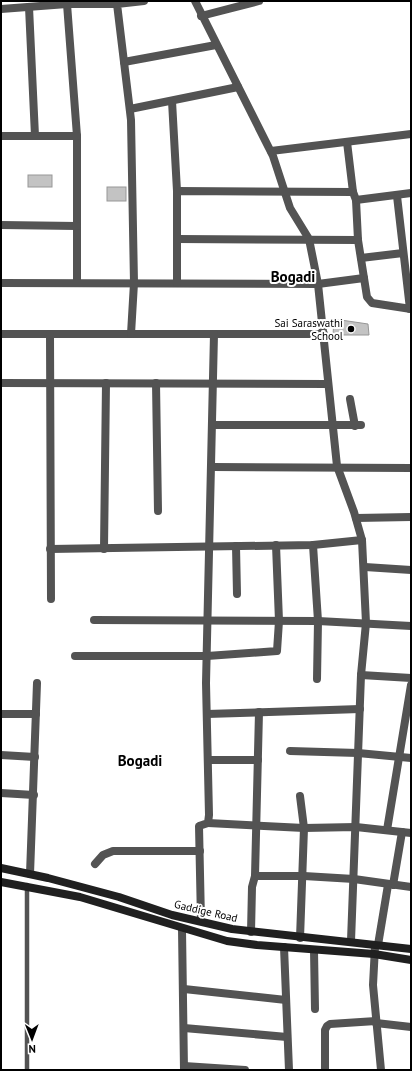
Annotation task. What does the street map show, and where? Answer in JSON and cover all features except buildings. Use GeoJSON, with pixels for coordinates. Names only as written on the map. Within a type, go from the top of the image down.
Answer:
{"type":"FeatureCollection","features":[{"type":"Feature","properties":{"kind":"main road","name":"Gaddige Road"},"geometry":{"type":"LineString","coordinates":[[1,868],[119,897],[172,915],[252,932],[300,938],[351,941],[411,949]]}},
{"type":"Feature","properties":{"kind":"main road","name":"Gaddige Road"},"geometry":{"type":"LineString","coordinates":[[1,882],[27,885],[109,905],[182,929],[227,940],[314,950],[374,954],[411,960]]}},
{"type":"Feature","properties":{"kind":"street"},"geometry":{"type":"LineString","coordinates":[[1,8],[29,7],[49,3],[117,4],[144,1]]}},
{"type":"Feature","properties":{"kind":"street"},"geometry":{"type":"LineString","coordinates":[[195,1],[201,16],[271,151],[290,208],[308,239],[318,284],[324,334],[327,384],[337,466],[356,518],[362,540],[365,567],[366,623],[361,676],[351,941]]}},
{"type":"Feature","properties":{"kind":"street"},"geometry":{"type":"LineString","coordinates":[[201,16],[259,1]]}},
{"type":"Feature","properties":{"kind":"street"},"geometry":{"type":"LineString","coordinates":[[67,4],[77,136],[77,283]]}},
{"type":"Feature","properties":{"kind":"street"},"geometry":{"type":"LineString","coordinates":[[117,4],[130,110],[134,283],[131,334]]}},
{"type":"Feature","properties":{"kind":"street"},"geometry":{"type":"LineString","coordinates":[[29,7],[35,136]]}},
{"type":"Feature","properties":{"kind":"street"},"geometry":{"type":"LineString","coordinates":[[124,62],[216,45]]}},
{"type":"Feature","properties":{"kind":"street"},"geometry":{"type":"LineString","coordinates":[[130,110],[238,87]]}},
{"type":"Feature","properties":{"kind":"street"},"geometry":{"type":"LineString","coordinates":[[172,101],[177,191],[177,283]]}},
{"type":"Feature","properties":{"kind":"street"},"geometry":{"type":"LineString","coordinates":[[271,151],[411,134]]}},
{"type":"Feature","properties":{"kind":"street"},"geometry":{"type":"LineString","coordinates":[[1,136],[77,136]]}},
{"type":"Feature","properties":{"kind":"street"},"geometry":{"type":"LineString","coordinates":[[347,142],[355,196],[358,240],[367,297],[372,304],[410,309],[397,196]]}},
{"type":"Feature","properties":{"kind":"street"},"geometry":{"type":"LineString","coordinates":[[177,191],[284,191],[355,196],[397,196],[411,193]]}},
{"type":"Feature","properties":{"kind":"street"},"geometry":{"type":"LineString","coordinates":[[1,225],[77,226]]}},
{"type":"Feature","properties":{"kind":"street"},"geometry":{"type":"LineString","coordinates":[[177,239],[358,240]]}},
{"type":"Feature","properties":{"kind":"street"},"geometry":{"type":"LineString","coordinates":[[361,258],[403,253]]}},
{"type":"Feature","properties":{"kind":"street"},"geometry":{"type":"LineString","coordinates":[[1,283],[318,284],[364,278]]}},
{"type":"Feature","properties":{"kind":"street"},"geometry":{"type":"LineString","coordinates":[[1,334],[324,334]]}},
{"type":"Feature","properties":{"kind":"street"},"geometry":{"type":"LineString","coordinates":[[50,334],[51,598]]}},
{"type":"Feature","properties":{"kind":"street"},"geometry":{"type":"LineString","coordinates":[[208,823],[207,656],[211,546],[214,334]]}},
{"type":"Feature","properties":{"kind":"street"},"geometry":{"type":"LineString","coordinates":[[1,383],[327,384]]}},
{"type":"Feature","properties":{"kind":"street"},"geometry":{"type":"LineString","coordinates":[[104,549],[106,383]]}},
{"type":"Feature","properties":{"kind":"street"},"geometry":{"type":"LineString","coordinates":[[156,383],[158,511]]}},
{"type":"Feature","properties":{"kind":"street"},"geometry":{"type":"LineString","coordinates":[[213,425],[358,426],[350,399]]}},
{"type":"Feature","properties":{"kind":"street"},"geometry":{"type":"LineString","coordinates":[[212,467],[337,466],[411,468]]}},
{"type":"Feature","properties":{"kind":"street"},"geometry":{"type":"LineString","coordinates":[[356,518],[411,517]]}},
{"type":"Feature","properties":{"kind":"street"},"geometry":{"type":"LineString","coordinates":[[50,549],[313,545],[362,540]]}},
{"type":"Feature","properties":{"kind":"street"},"geometry":{"type":"LineString","coordinates":[[75,656],[207,656],[277,651],[279,620],[276,545]]}},
{"type":"Feature","properties":{"kind":"street"},"geometry":{"type":"LineString","coordinates":[[313,545],[318,621],[317,679]]}},
{"type":"Feature","properties":{"kind":"street"},"geometry":{"type":"LineString","coordinates":[[236,546],[237,594]]}},
{"type":"Feature","properties":{"kind":"street"},"geometry":{"type":"LineString","coordinates":[[365,567],[411,570]]}},
{"type":"Feature","properties":{"kind":"street"},"geometry":{"type":"LineString","coordinates":[[94,620],[279,620],[411,626]]}},
{"type":"Feature","properties":{"kind":"street"},"geometry":{"type":"LineString","coordinates":[[361,676],[411,678]]}},
{"type":"Feature","properties":{"kind":"street"},"geometry":{"type":"LineString","coordinates":[[30,874],[37,683]]}},
{"type":"Feature","properties":{"kind":"street"},"geometry":{"type":"LineString","coordinates":[[387,830],[411,685]]}},
{"type":"Feature","properties":{"kind":"street"},"geometry":{"type":"LineString","coordinates":[[207,714],[360,709]]}},
{"type":"Feature","properties":{"kind":"street"},"geometry":{"type":"LineString","coordinates":[[252,932],[252,886],[255,876],[259,712]]}},
{"type":"Feature","properties":{"kind":"street"},"geometry":{"type":"LineString","coordinates":[[1,714],[36,714]]}},
{"type":"Feature","properties":{"kind":"street"},"geometry":{"type":"LineString","coordinates":[[290,751],[358,753],[411,758]]}},
{"type":"Feature","properties":{"kind":"street"},"geometry":{"type":"LineString","coordinates":[[1,755],[35,757]]}},
{"type":"Feature","properties":{"kind":"street"},"geometry":{"type":"LineString","coordinates":[[208,760],[258,760]]}},
{"type":"Feature","properties":{"kind":"street"},"geometry":{"type":"LineString","coordinates":[[1,793],[34,795]]}},
{"type":"Feature","properties":{"kind":"street"},"geometry":{"type":"LineString","coordinates":[[300,796],[304,828],[304,876],[300,938]]}},
{"type":"Feature","properties":{"kind":"street"},"geometry":{"type":"LineString","coordinates":[[201,921],[199,826],[208,823],[304,828],[356,828],[411,833]]}},
{"type":"Feature","properties":{"kind":"street"},"geometry":{"type":"LineString","coordinates":[[381,1070],[373,985],[374,954],[402,832]]}},
{"type":"Feature","properties":{"kind":"street"},"geometry":{"type":"LineString","coordinates":[[95,864],[103,855],[112,851],[200,851]]}},
{"type":"Feature","properties":{"kind":"street"},"geometry":{"type":"LineString","coordinates":[[255,876],[304,876],[354,879],[411,887]]}},
{"type":"Feature","properties":{"kind":"street"},"geometry":{"type":"LineString","coordinates":[[182,929],[184,1068],[245,1070]]}},
{"type":"Feature","properties":{"kind":"street"},"geometry":{"type":"LineString","coordinates":[[284,947],[289,1070]]}},
{"type":"Feature","properties":{"kind":"street"},"geometry":{"type":"LineString","coordinates":[[314,950],[315,1009]]}},
{"type":"Feature","properties":{"kind":"street"},"geometry":{"type":"LineString","coordinates":[[184,990],[286,1000]]}},
{"type":"Feature","properties":{"kind":"street"},"geometry":{"type":"LineString","coordinates":[[325,1070],[325,1030],[330,1024],[376,1022],[411,1028]]}},
{"type":"Feature","properties":{"kind":"street"},"geometry":{"type":"LineString","coordinates":[[184,1028],[287,1037]]}},
{"type":"Feature","properties":{"kind":"lane"},"geometry":{"type":"LineString","coordinates":[[27,885],[27,1070]]}},
{"type":"Feature","properties":{"kind":"place","name":"Sai Saraswathi School"},"geometry":{"type":"Point","coordinates":[351,329]}},
{"type":"Feature","properties":{"kind":"district","name":"Bogadi"},"geometry":{"type":"Point","coordinates":[293,277]}},
{"type":"Feature","properties":{"kind":"district","name":"Bogadi"},"geometry":{"type":"Point","coordinates":[140,761]}}]}
